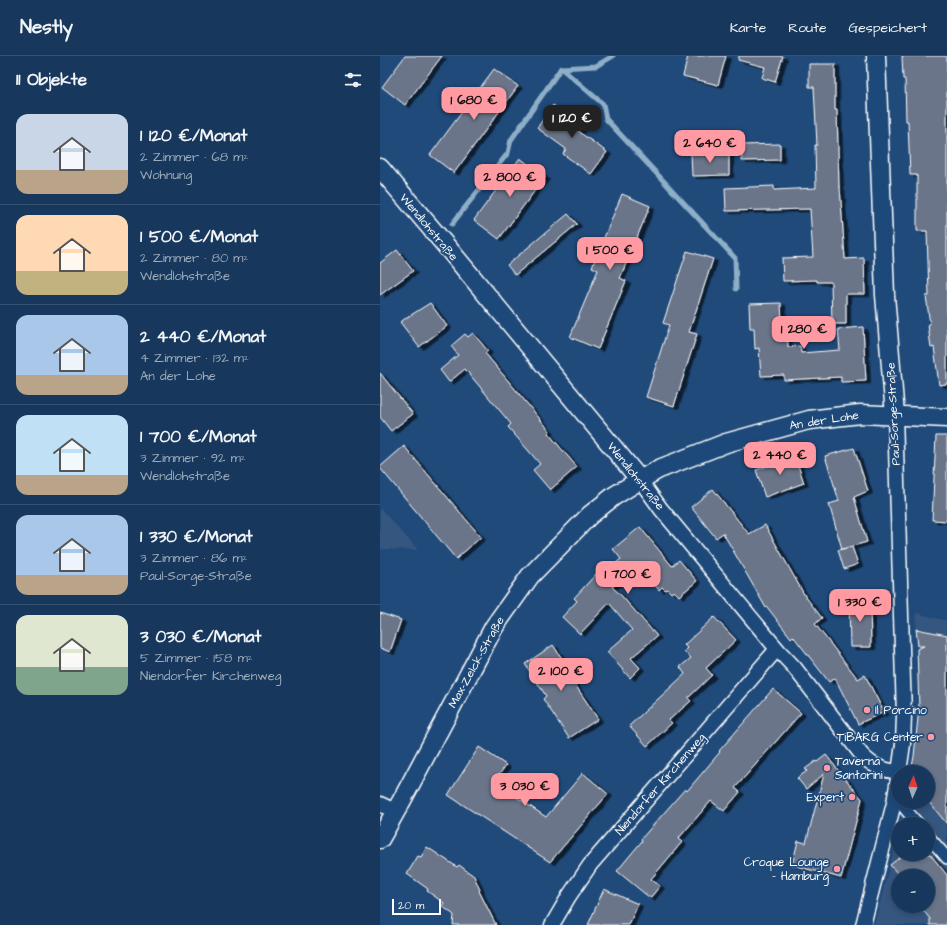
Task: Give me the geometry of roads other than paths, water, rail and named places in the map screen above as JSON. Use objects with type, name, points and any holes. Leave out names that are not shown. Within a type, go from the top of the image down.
[{"type":"street","name":"Paul-Sorge-Straße","points":[[876,56],[885,295],[895,415],[904,714],[903,744],[900,765]]},
{"type":"street","name":"Wendlohstraße","points":[[380,168],[640,480],[777,649],[794,667],[861,754],[878,768],[891,770]]},
{"type":"street","name":"An der Lohe","points":[[640,480],[659,469],[726,443],[809,420],[860,414],[947,418]]},
{"type":"street","name":"Max-Zelck-Straße","points":[[380,839],[388,808],[490,632],[530,576],[590,515],[614,496],[640,480]]},
{"type":"street","name":"Niendorfer Kirchenweg","points":[[552,925],[568,896],[590,865],[777,649]]},
{"type":"street","points":[[863,925],[892,809]]},
{"type":"street","points":[[905,809],[912,817]]},
{"type":"street","points":[[935,844],[947,858]]},
{"type":"waterway","points":[[452,224],[508,153],[511,140],[561,68],[596,66],[613,56]]},
{"type":"waterway","points":[[561,68],[603,104],[606,119],[735,258],[736,289]]},
{"type":"place","name":"Il Porcino","points":[[867,710]]},
{"type":"place","name":"TiBARG Center","points":[[931,737]]},
{"type":"place","name":"Taverna Santorini","points":[[827,768]]},
{"type":"place","name":"Expert","points":[[852,797]]},
{"type":"place","name":"Croque Lounge - Hamburg","points":[[837,869]]}]
